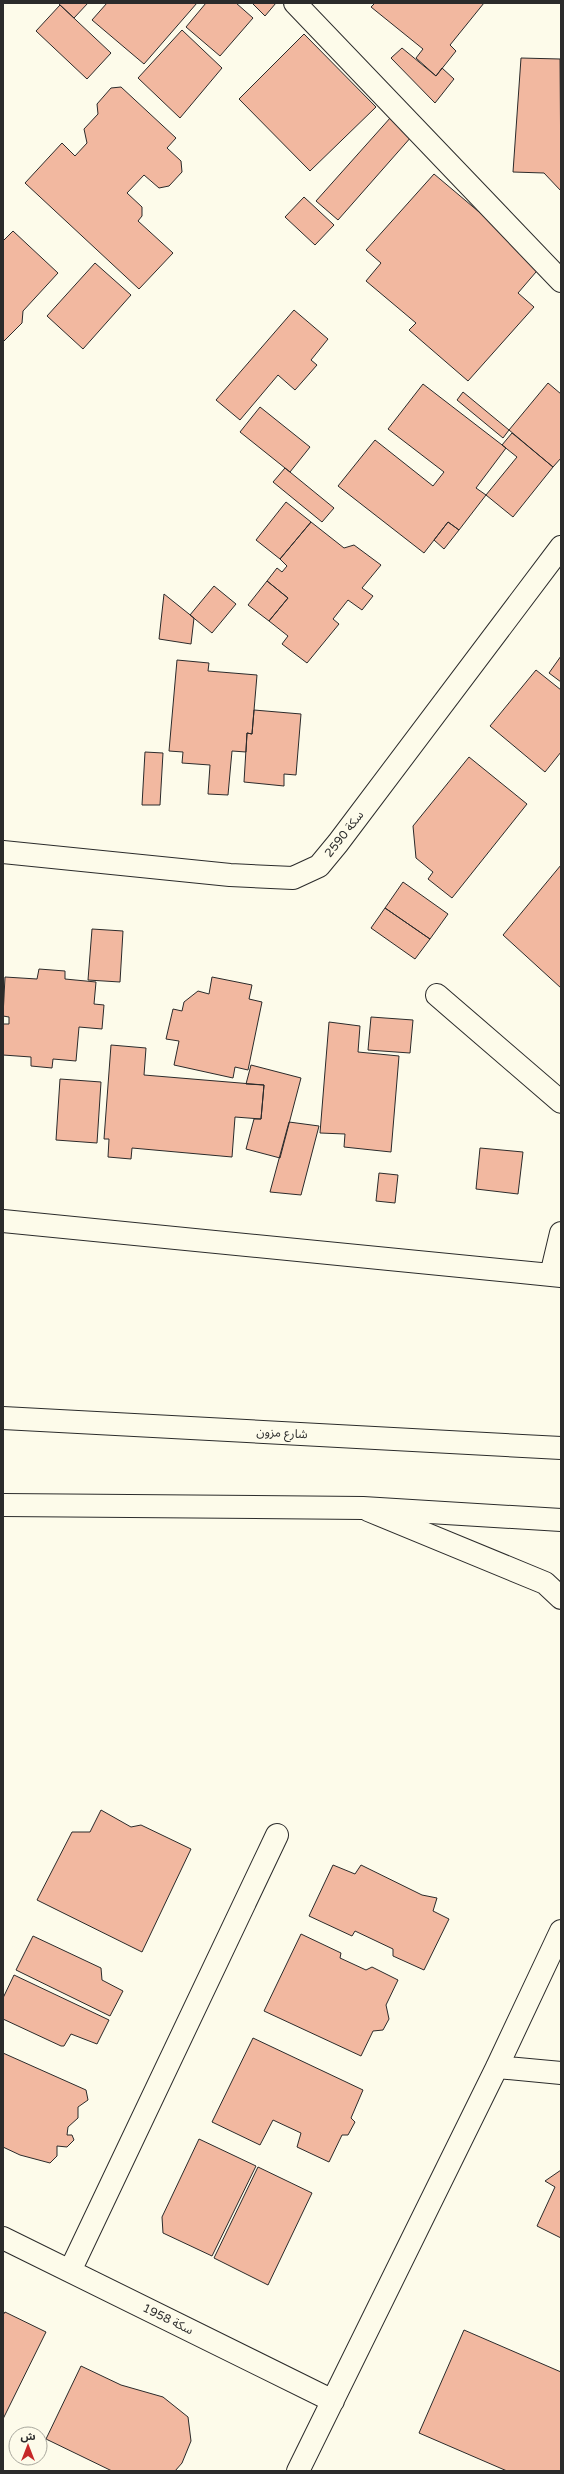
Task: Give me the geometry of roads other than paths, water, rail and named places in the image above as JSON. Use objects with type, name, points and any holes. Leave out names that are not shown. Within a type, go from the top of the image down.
[{"type":"street","points":[[295,3],[561,281]]},
{"type":"street","name":"سكة 2590","points":[[3,852],[230,875],[292,878],[319,866],[338,844],[560,548]]},
{"type":"street","points":[[437,995],[561,1102]]},
{"type":"street","points":[[3,1221],[556,1276],[561,1232]]},
{"type":"street","name":"شارع مزون","points":[[3,1418],[561,1448]]},
{"type":"street","points":[[3,1505],[363,1508],[561,1520]]},
{"type":"street","points":[[363,1508],[545,1583],[561,1598]]},
{"type":"street","points":[[70,2271],[277,1835]]},
{"type":"street","points":[[298,2471],[497,2067],[561,1931]]},
{"type":"street","points":[[497,2067],[561,2073]]},
{"type":"street","name":"سكة 1958","points":[[3,2238],[333,2401]]}]
